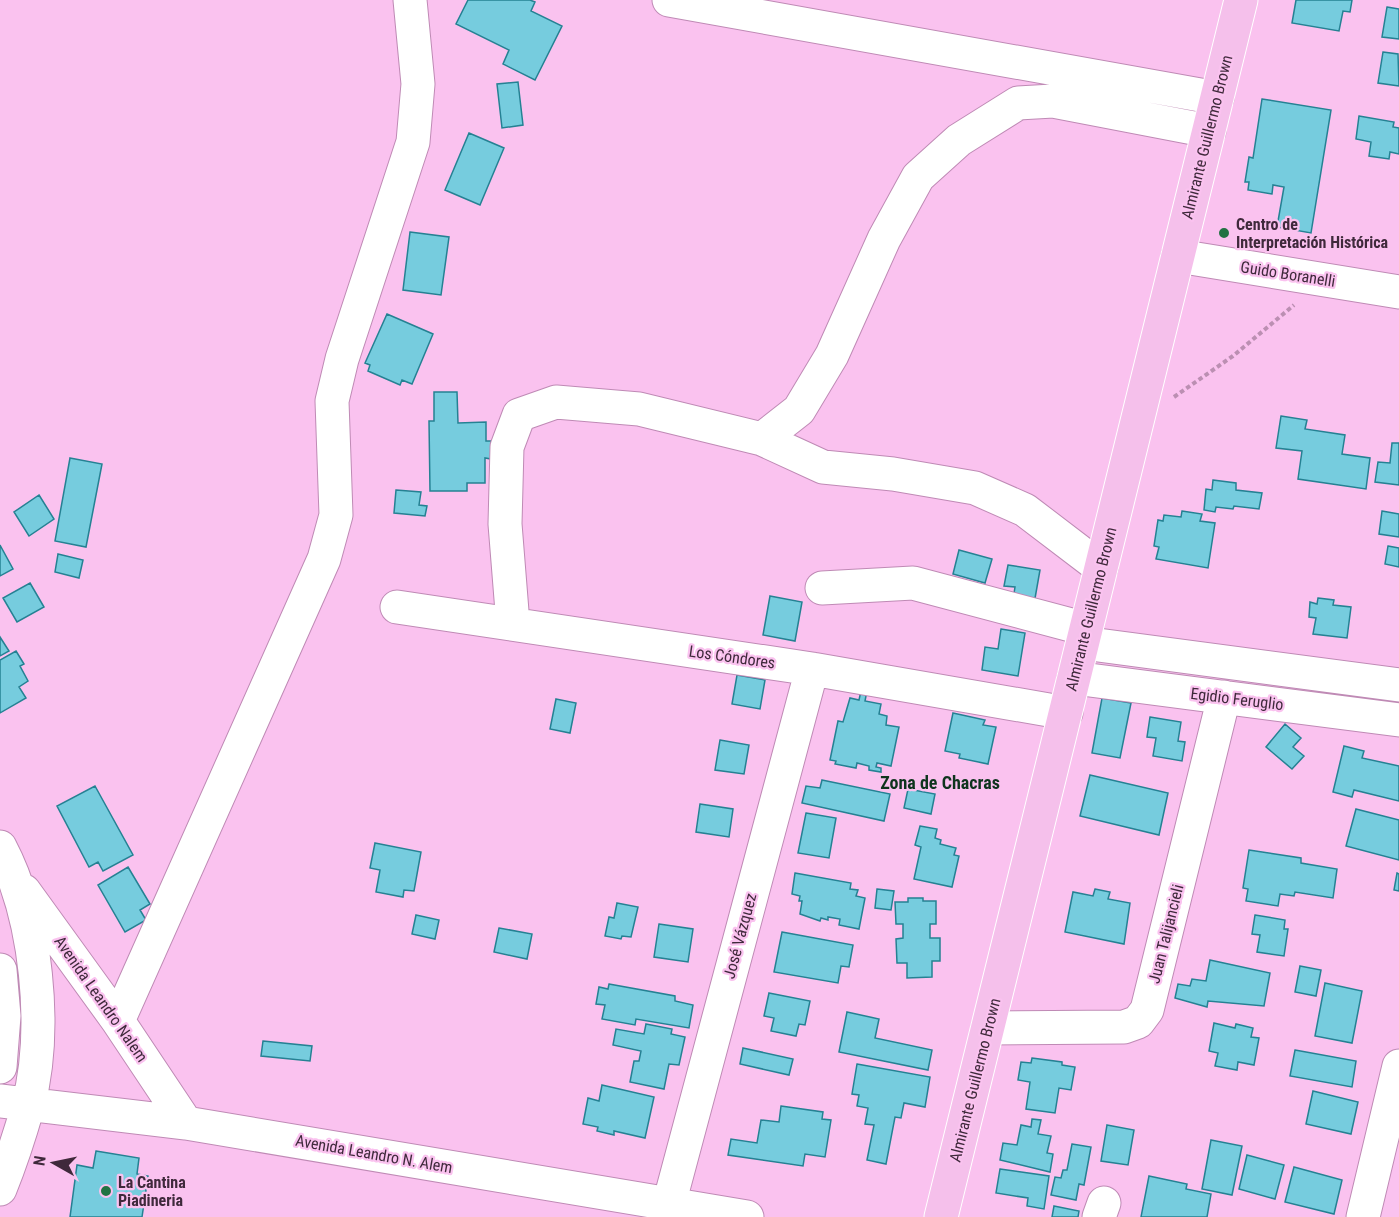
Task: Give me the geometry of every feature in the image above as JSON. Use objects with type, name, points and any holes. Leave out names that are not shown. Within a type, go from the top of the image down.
[{"type":"main road","name":"Almirante Guillermo Brown","points":[[941,1217],[1241,0]]},
{"type":"street","points":[[118,1021],[324,559],[336,515],[332,401],[342,359],[413,142],[418,84],[410,0]]},
{"type":"street","points":[[669,0],[1217,98]]},
{"type":"street","points":[[762,440],[799,410],[832,355],[884,239],[918,177],[959,140],[1018,103],[1053,101],[1209,131]]},
{"type":"street","name":"Guido Boranelli","points":[[1178,256],[1399,292]]},
{"type":"street","points":[[513,624],[505,524],[507,447],[519,415],[556,402],[639,410],[762,440],[823,468],[893,474],[975,488],[1025,510],[1101,568]]},
{"type":"street","points":[[822,588],[913,583],[1084,636],[1399,685]]},
{"type":"street","name":"Los Cóndores","points":[[397,607],[812,669],[1066,713]]},
{"type":"street","name":"José Vázquez","points":[[669,1204],[812,669]]},
{"type":"street","name":"Egidio Feruglio","points":[[1074,678],[1399,720]]},
{"type":"street","name":"Juan Talijancieli","points":[[988,1028],[1124,1027],[1138,1022],[1147,1010],[1224,697]]},
{"type":"street","points":[[0,847],[14,877],[23,908],[35,989],[35,1045],[14,1103],[0,1189]]},
{"type":"street","name":"Avenida Leandro Nalem","points":[[14,877],[118,1021],[186,1123]]},
{"type":"street","points":[[0,970],[4,1016],[0,1066]]},
{"type":"street","points":[[1363,1217],[1399,1066]]},
{"type":"street","name":"Avenida Leandro N. Alem","points":[[14,1103],[186,1123],[747,1217]]},
{"type":"path","points":[[1139,416],[1191,388],[1233,356],[1323,280]]},
{"type":"building","points":[[468,0],[530,0],[535,2],[531,11],[562,26],[535,80],[503,64],[509,50],[456,24]]},
{"type":"building","points":[[1296,0],[1352,0],[1350,12],[1343,11],[1339,31],[1292,23]]},
{"type":"building","points":[[1387,7],[1399,9],[1399,39],[1382,37]]},
{"type":"building","points":[[1383,52],[1398,54],[1399,86],[1378,83]]},
{"type":"building","points":[[518,82],[523,125],[502,128],[497,84]]},
{"type":"building","points":[[1262,99],[1331,110],[1311,233],[1277,227],[1284,187],[1273,185],[1272,194],[1248,190],[1249,182],[1245,182],[1249,157],[1253,158]]},
{"type":"building","points":[[1359,116],[1394,122],[1393,127],[1399,128],[1399,154],[1390,152],[1389,159],[1369,156],[1371,142],[1356,139]]},
{"type":"building","points":[[469,133],[504,148],[480,205],[445,190]]},
{"type":"building","points":[[410,232],[449,237],[441,295],[403,290]]},
{"type":"building","points":[[387,314],[433,334],[412,384],[402,380],[400,385],[368,371],[370,365],[365,363]]},
{"type":"building","points":[[434,392],[457,392],[458,423],[486,422],[486,441],[491,441],[491,459],[485,458],[485,483],[467,483],[467,491],[430,491],[429,421],[434,421]]},
{"type":"building","points":[[1281,416],[1307,420],[1305,429],[1345,435],[1342,454],[1370,458],[1366,489],[1298,479],[1302,451],[1276,448]]},
{"type":"building","points":[[1392,443],[1399,443],[1399,485],[1375,482],[1378,462],[1390,463]]},
{"type":"building","points":[[70,458],[102,464],[86,547],[55,541]]},
{"type":"building","points":[[1213,480],[1236,483],[1236,490],[1262,493],[1259,509],[1234,506],[1233,509],[1216,507],[1215,512],[1204,510],[1206,489],[1212,490]]},
{"type":"building","points":[[396,490],[421,492],[419,505],[427,506],[425,516],[394,513]]},
{"type":"building","points":[[39,495],[54,519],[29,536],[14,512]]},
{"type":"building","points":[[1182,511],[1202,514],[1200,521],[1215,523],[1208,568],[1156,559],[1159,547],[1154,546],[1158,520],[1163,521],[1164,515],[1181,517]]},
{"type":"building","points":[[1382,511],[1399,514],[1399,537],[1379,534]]},
{"type":"building","points":[[0,545],[13,569],[0,576]]},
{"type":"building","points":[[1388,546],[1399,548],[1399,567],[1385,564]]},
{"type":"building","points":[[959,550],[992,559],[985,583],[953,574]]},
{"type":"building","points":[[58,554],[83,560],[79,578],[55,572]]},
{"type":"building","points":[[1008,565],[1040,570],[1034,604],[1013,600],[1015,587],[1004,586]]},
{"type":"building","points":[[30,583],[44,607],[17,622],[3,598]]},
{"type":"building","points":[[770,596],[802,602],[795,641],[763,635]]},
{"type":"building","points":[[1318,598],[1334,600],[1333,605],[1351,607],[1347,638],[1313,634],[1316,618],[1309,617],[1310,602],[1317,604]]},
{"type":"building","points":[[1001,629],[1025,633],[1018,676],[982,670],[985,647],[998,649]]},
{"type":"building","points":[[0,637],[9,651],[0,656]]},
{"type":"building","points":[[16,651],[24,664],[20,666],[28,681],[19,687],[26,698],[0,713],[0,660]]},
{"type":"building","points":[[737,675],[765,680],[760,709],[732,704]]},
{"type":"building","points":[[861,691],[867,691],[865,701],[881,704],[879,714],[887,716],[886,725],[899,727],[891,766],[877,763],[876,767],[881,768],[881,772],[869,770],[869,766],[857,763],[856,768],[835,764],[836,761],[830,760],[838,721],[843,722],[850,698],[859,700]]},
{"type":"building","points":[[1102,698],[1131,703],[1120,758],[1092,753]]},
{"type":"building","points":[[556,699],[576,703],[570,733],[550,729]]},
{"type":"building","points":[[953,713],[985,720],[983,725],[996,727],[988,764],[959,758],[960,754],[945,751]]},
{"type":"building","points":[[1150,717],[1181,722],[1178,741],[1185,742],[1182,761],[1153,756],[1156,738],[1147,737]]},
{"type":"building","points":[[1285,724],[1301,738],[1293,747],[1304,756],[1292,769],[1266,747]]},
{"type":"building","points":[[720,740],[749,745],[744,774],[715,770]]},
{"type":"building","points":[[1344,746],[1364,751],[1362,758],[1399,766],[1399,801],[1354,790],[1352,797],[1333,792]]},
{"type":"building","points":[[1090,775],[1168,793],[1159,835],[1080,816]]},
{"type":"building","points":[[822,780],[890,794],[884,821],[802,803],[806,786],[820,788]]},
{"type":"building","points":[[95,786],[133,855],[103,871],[98,862],[89,867],[57,806]]},
{"type":"building","points":[[908,789],[935,794],[931,814],[904,808]]},
{"type":"building","points":[[700,804],[733,809],[729,837],[696,832]]},
{"type":"building","points":[[1356,809],[1399,820],[1399,860],[1346,846]]},
{"type":"building","points":[[806,813],[836,818],[829,858],[798,853]]},
{"type":"building","points":[[920,826],[937,829],[935,838],[941,840],[940,844],[956,848],[954,855],[959,856],[952,887],[914,879],[921,847],[915,845]]},
{"type":"building","points":[[375,843],[421,852],[414,891],[404,890],[403,897],[376,892],[380,870],[370,868]]},
{"type":"building","points":[[1249,850],[1301,858],[1301,863],[1337,869],[1333,898],[1295,892],[1294,896],[1280,894],[1278,906],[1246,901],[1248,889],[1243,888]]},
{"type":"building","points":[[128,867],[150,904],[140,910],[146,920],[125,932],[98,885]]},
{"type":"building","points":[[795,873],[851,883],[850,889],[858,890],[856,896],[865,898],[859,929],[839,925],[840,919],[828,917],[828,920],[821,918],[820,921],[800,914],[802,901],[799,901],[800,896],[792,894]]},
{"type":"building","points":[[1397,873],[1399,874],[1399,891],[1394,890]]},
{"type":"building","points":[[877,889],[894,891],[891,910],[875,908]]},
{"type":"building","points":[[1095,889],[1110,892],[1108,899],[1130,903],[1124,944],[1065,932],[1073,892],[1093,896]]},
{"type":"building","points":[[908,898],[936,901],[936,924],[930,924],[930,938],[940,938],[940,961],[932,961],[932,977],[907,978],[907,963],[897,963],[896,939],[903,938],[903,924],[896,924],[895,902],[908,902]]},
{"type":"building","points":[[617,903],[638,907],[631,937],[622,936],[621,939],[605,936],[609,917],[614,918]]},
{"type":"building","points":[[416,915],[439,920],[435,939],[412,934]]},
{"type":"building","points":[[1255,915],[1285,920],[1284,929],[1288,929],[1284,956],[1257,952],[1260,935],[1252,934]]},
{"type":"building","points":[[659,924],[693,929],[688,962],[654,957]]},
{"type":"building","points":[[499,928],[532,934],[527,959],[494,952]]},
{"type":"building","points":[[782,932],[853,945],[849,967],[841,966],[838,983],[774,972]]},
{"type":"building","points":[[1210,960],[1270,973],[1264,1006],[1208,1001],[1207,1007],[1175,998],[1178,984],[1190,986],[1192,979],[1206,981]]},
{"type":"building","points":[[1300,966],[1321,970],[1316,996],[1295,992]]},
{"type":"building","points":[[1325,983],[1362,991],[1352,1043],[1315,1036]]},
{"type":"building","points":[[609,984],[675,996],[675,1001],[693,1005],[689,1028],[636,1019],[635,1025],[602,1019],[605,1005],[596,1004],[599,987],[608,989]]},
{"type":"building","points":[[769,993],[810,1001],[805,1025],[799,1024],[796,1036],[771,1031],[774,1018],[764,1016]]},
{"type":"building","points":[[847,1012],[879,1019],[875,1038],[932,1050],[928,1070],[839,1052]]},
{"type":"building","points":[[1214,1023],[1235,1028],[1236,1024],[1253,1028],[1251,1037],[1259,1038],[1254,1065],[1238,1062],[1237,1070],[1215,1066],[1218,1053],[1209,1051]]},
{"type":"building","points":[[646,1024],[672,1029],[671,1034],[685,1037],[679,1065],[669,1064],[664,1089],[630,1082],[634,1061],[639,1061],[641,1051],[613,1045],[616,1029],[644,1034]]},
{"type":"building","points":[[263,1041],[312,1046],[310,1061],[261,1056]]},
{"type":"building","points":[[743,1048],[793,1059],[789,1075],[740,1064]]},
{"type":"building","points":[[1295,1050],[1356,1061],[1352,1087],[1290,1076]]},
{"type":"building","points":[[1032,1058],[1062,1062],[1062,1065],[1075,1067],[1071,1090],[1059,1088],[1055,1113],[1026,1109],[1030,1082],[1018,1080],[1021,1062],[1031,1063]]},
{"type":"building","points":[[857,1064],[930,1077],[925,1107],[904,1103],[901,1118],[895,1117],[886,1164],[867,1160],[874,1125],[865,1124],[868,1108],[857,1106],[859,1095],[852,1094]]},
{"type":"building","points":[[602,1085],[654,1097],[645,1138],[614,1131],[614,1135],[597,1131],[598,1127],[583,1124],[588,1098],[599,1101]]},
{"type":"building","points":[[1313,1091],[1358,1102],[1351,1134],[1306,1124]]},
{"type":"building","points":[[781,1106],[823,1112],[822,1119],[831,1120],[825,1157],[805,1154],[803,1166],[728,1155],[731,1139],[757,1143],[761,1120],[779,1122]]},
{"type":"building","points":[[1032,1119],[1041,1120],[1038,1134],[1051,1136],[1047,1153],[1053,1154],[1050,1172],[1000,1160],[1003,1143],[1017,1145],[1021,1125],[1031,1127]]},
{"type":"building","points":[[1107,1125],[1134,1130],[1128,1165],[1101,1161]]},
{"type":"building","points":[[1211,1140],[1242,1146],[1232,1195],[1202,1189]]},
{"type":"building","points":[[1072,1144],[1091,1147],[1084,1185],[1079,1184],[1076,1200],[1051,1195],[1055,1177],[1061,1178],[1063,1170],[1067,1170]]},
{"type":"building","points":[[96,1151],[139,1158],[137,1174],[148,1176],[142,1217],[70,1217],[77,1165],[93,1168]]},
{"type":"building","points":[[1247,1155],[1284,1165],[1275,1199],[1239,1189]]},
{"type":"building","points":[[1294,1167],[1342,1180],[1334,1214],[1285,1202]]},
{"type":"building","points":[[1000,1169],[1049,1176],[1044,1209],[1027,1206],[1028,1198],[996,1193]]},
{"type":"building","points":[[1149,1176],[1187,1184],[1186,1189],[1211,1194],[1207,1217],[1141,1217]]},
{"type":"building","points":[[1054,1206],[1079,1211],[1078,1217],[1052,1217]]},
{"type":"place","name":"Centro de Interpretación Histórica","points":[[1224,233]]},
{"type":"place","name":"La Cantina Piadineria","points":[[106,1191]]},
{"type":"district","name":"Zona de Chacras","points":[[940,782]]}]
